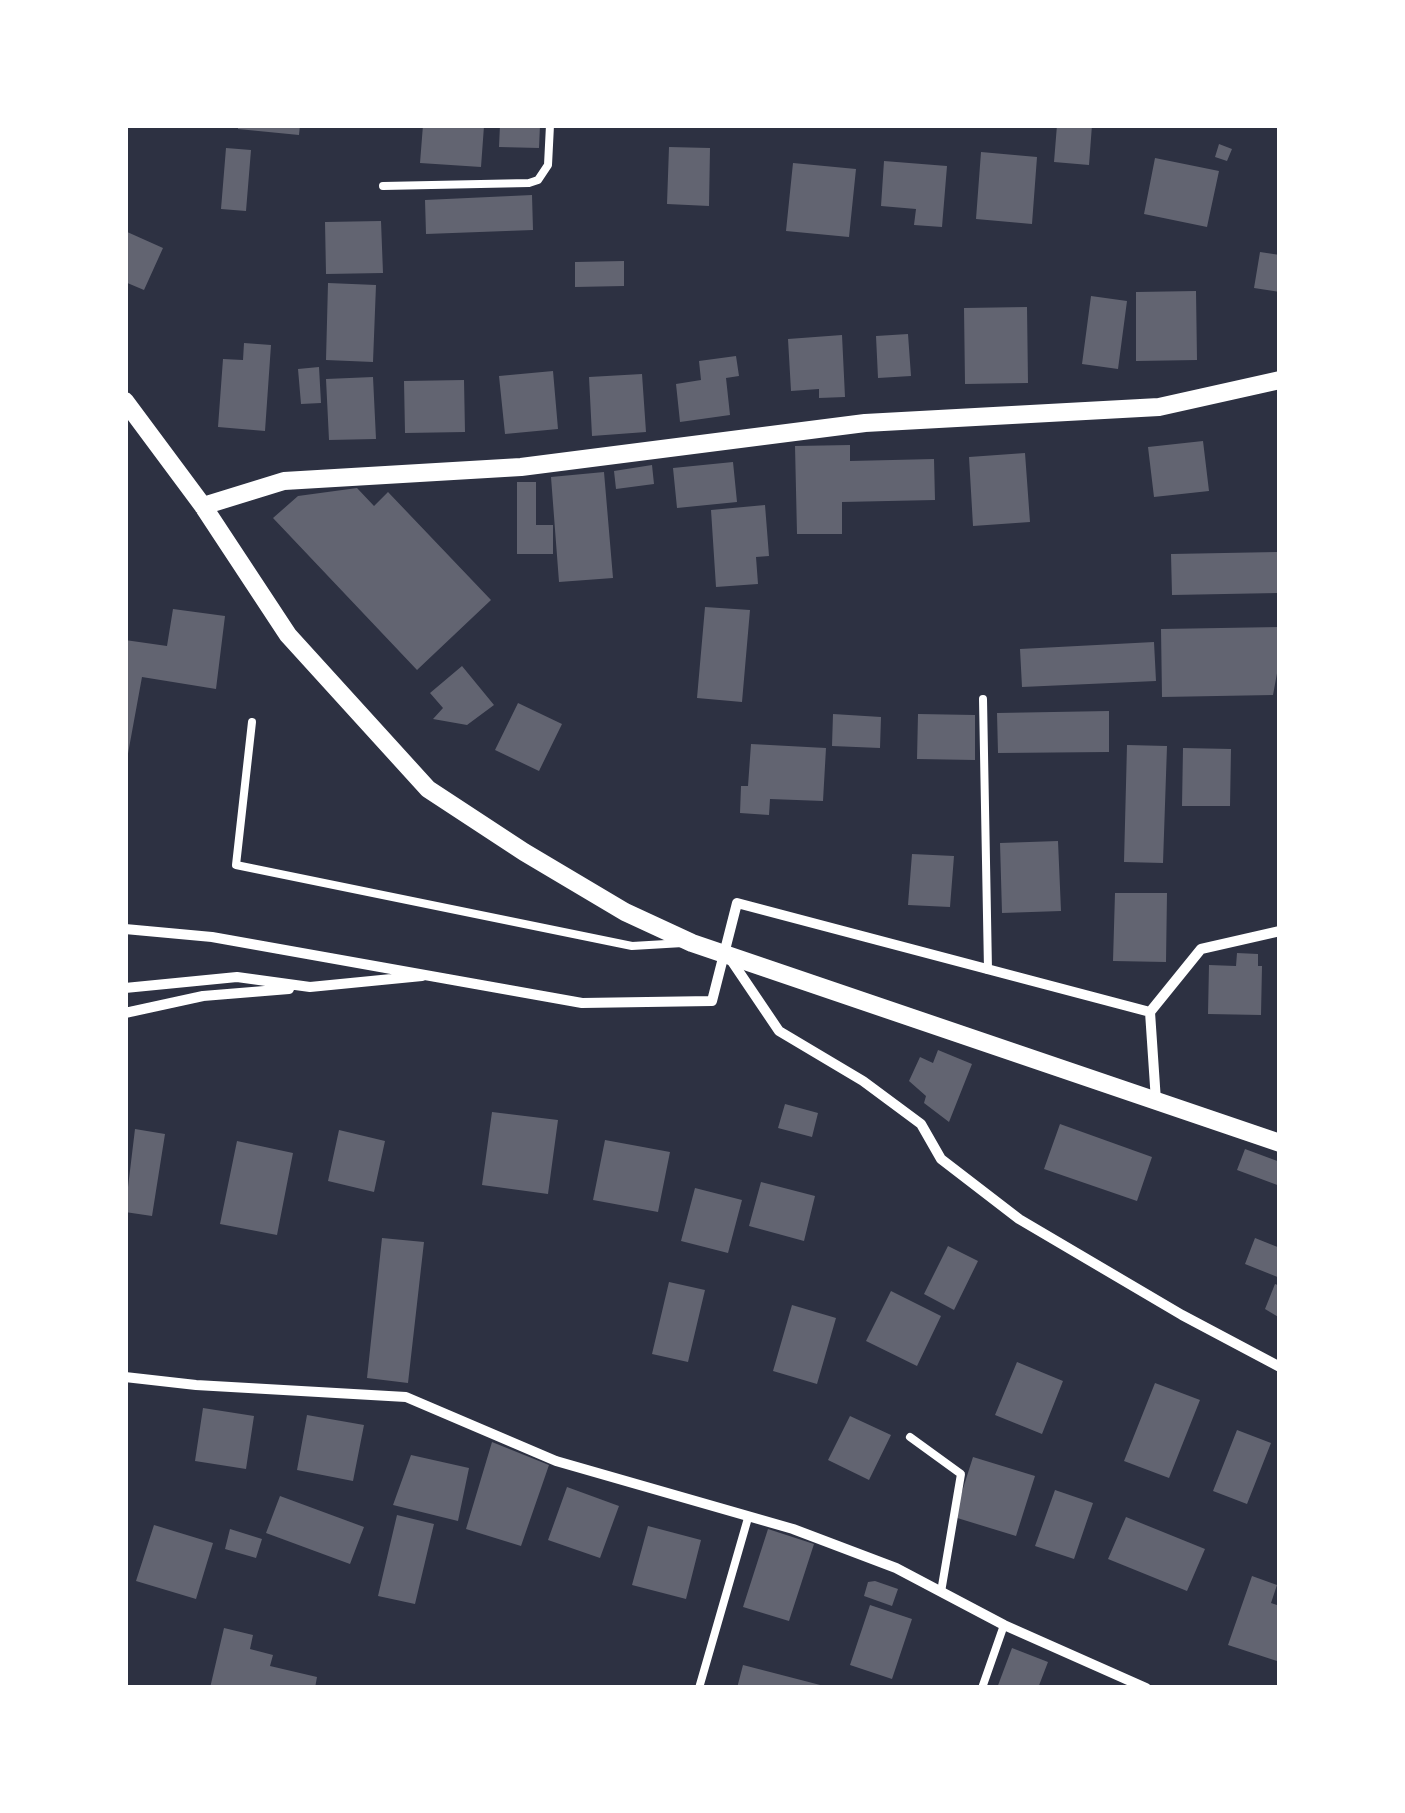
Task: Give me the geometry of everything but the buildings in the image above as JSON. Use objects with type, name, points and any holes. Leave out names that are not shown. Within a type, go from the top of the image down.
[{"type":"street","points":[[203,506],[284,481],[521,467],[865,423],[1159,408],[1280,380]]},
{"type":"street","points":[[125,402],[203,506],[288,636],[428,789],[626,912],[692,943],[1280,1144]]},
{"type":"street","points":[[125,928],[212,937],[582,1004],[712,1001],[737,903],[1150,1012]]},
{"type":"street","points":[[1156,1101],[1150,1012],[1202,949],[1280,931]]},
{"type":"street","points":[[726,952],[779,1031],[863,1081],[921,1124],[941,1159],[1019,1219],[1280,1368]]},
{"type":"street","points":[[125,1013],[202,996],[436,975]]},
{"type":"street","points":[[125,988],[238,978],[310,987]]},
{"type":"street","points":[[125,1376],[196,1385],[406,1396],[556,1461],[794,1530],[896,1568],[1004,1624],[1146,1688]]},
{"type":"lane","points":[[383,186],[538,180],[548,165],[550,125]]},
{"type":"lane","points":[[983,700],[988,970]]},
{"type":"lane","points":[[252,722],[236,865],[632,946],[692,943]]},
{"type":"lane","points":[[910,1437],[960,1474],[942,1592]]},
{"type":"lane","points":[[699,1688],[748,1518]]},
{"type":"lane","points":[[982,1688],[1004,1624]]}]
